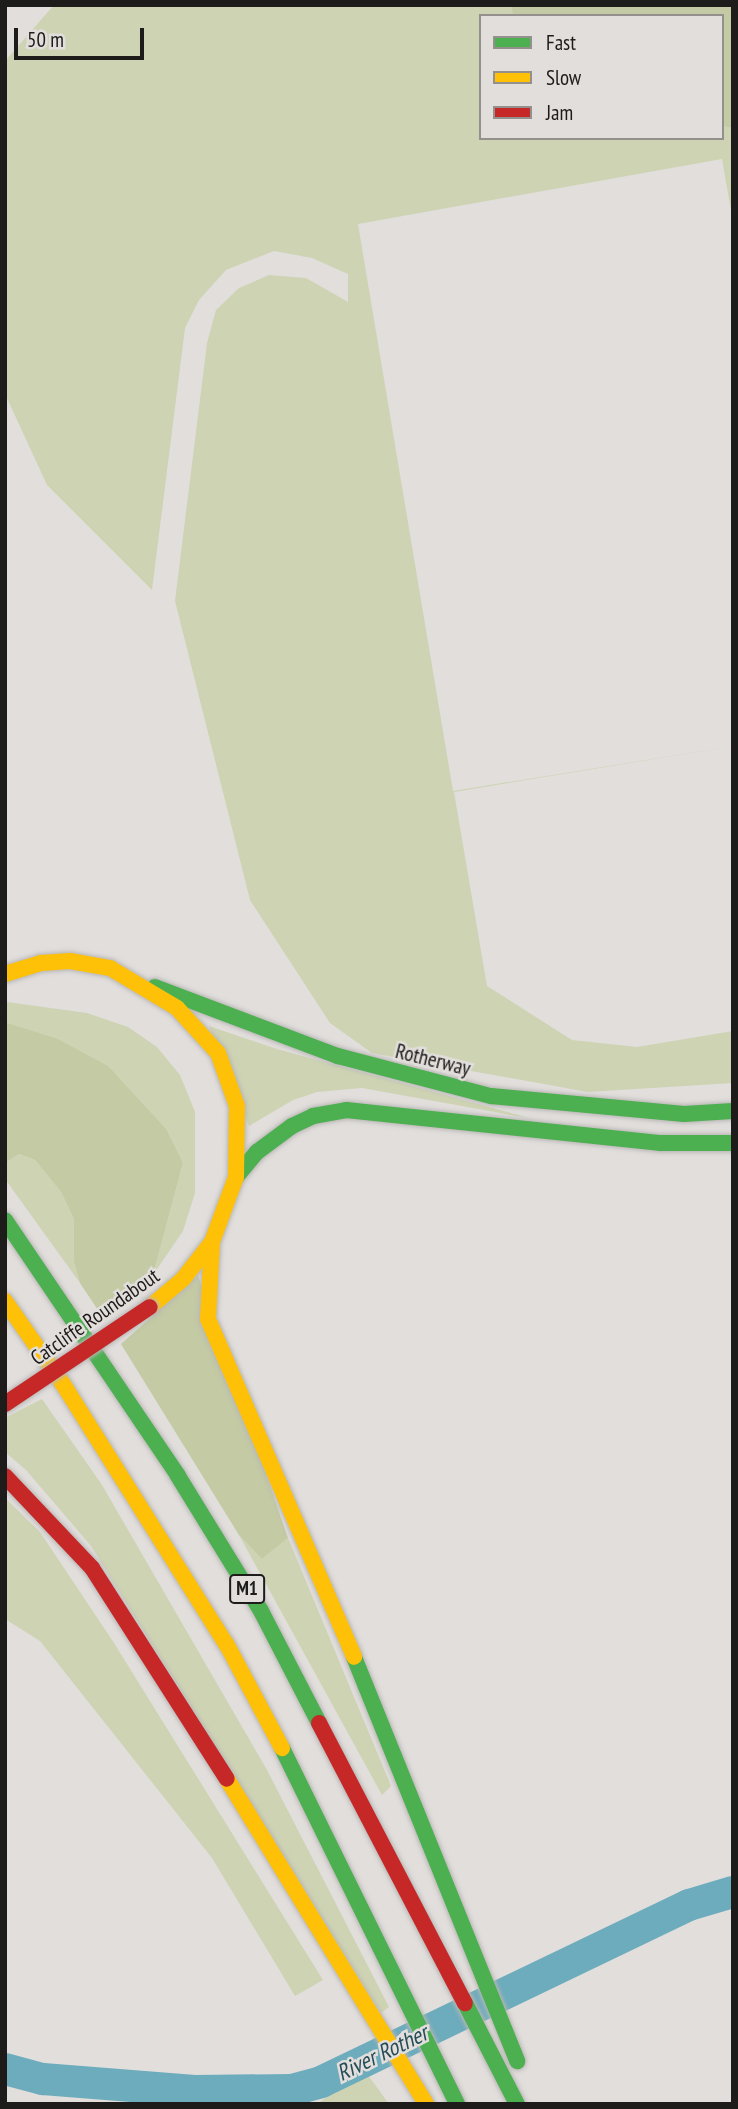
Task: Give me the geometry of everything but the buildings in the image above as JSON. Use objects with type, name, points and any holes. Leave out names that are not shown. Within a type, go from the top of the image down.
[{"type":"main road","name":"Catcliffe Roundabout","points":[[5,1404],[150,1307],[183,1279],[212,1242],[236,1177],[237,1106],[218,1053],[193,1020],[138,981],[110,968],[70,961],[9,971]]},
{"type":"main road","name":"Rotherway","points":[[138,981],[338,1055],[478,1093],[554,1105],[671,1113],[733,1111]]},
{"type":"main road","points":[[236,1177],[257,1152],[292,1126],[313,1116],[346,1110],[661,1143],[733,1143]]},
{"type":"main road","name":"M1","points":[[5,1220],[170,1465],[261,1611],[517,2104]]},
{"type":"main road","points":[[212,1242],[208,1319],[228,1373],[373,1701],[505,2027],[533,2104]]},
{"type":"main road","name":"M1","points":[[5,1301],[63,1384],[227,1645],[410,2003],[457,2104]]},
{"type":"main road","points":[[5,1476],[92,1568],[137,1632],[426,2104]]},
{"type":"green space","points":[[54,5],[511,5],[513,14],[479,14],[479,140],[724,140],[724,126],[733,128],[733,222],[722,159],[358,224],[453,791],[733,746],[454,792],[487,986],[572,1040],[637,1047],[733,1031],[733,1083],[588,1092],[372,1053],[330,1023],[250,900],[175,601],[207,343],[216,310],[239,288],[269,275],[306,278],[348,302],[348,274],[312,258],[274,251],[226,270],[199,300],[185,328],[152,590],[47,485],[5,394],[5,61]]},
{"type":"green space","points":[[511,5],[733,5],[733,128],[724,126],[724,14],[513,14]]},
{"type":"green space","points":[[7,1002],[87,1013],[128,1027],[157,1047],[180,1075],[195,1112],[195,1193],[183,1231],[153,1275],[183,1163],[56,1038],[5,1023]]},
{"type":"green space","points":[[7,1023],[56,1038],[108,1066],[166,1129],[183,1163],[153,1275],[100,1313],[80,1283],[74,1262],[74,1219],[61,1192],[35,1160],[19,1154],[5,1163]]},
{"type":"green space","points":[[209,1026],[277,1049],[533,1119],[362,1088],[317,1092],[293,1100],[249,1126]]},
{"type":"green space","points":[[19,1154],[35,1160],[61,1192],[74,1219],[74,1262],[80,1283],[5,1179],[5,1163]]},
{"type":"green space","points":[[198,1275],[288,1538],[262,1559],[239,1535],[121,1344]]},
{"type":"green space","points":[[42,1399],[102,1485],[267,1770],[389,2007],[381,2013],[91,1546],[26,1470],[5,1452],[5,1418]]},
{"type":"green space","points":[[5,1498],[40,1532],[114,1643],[323,1980],[295,1996],[212,1858],[40,1641],[5,1619]]},
{"type":"green space","points":[[239,1535],[262,1559],[288,1538],[391,1786],[382,1795]]},
{"type":"green space","points":[[365,2071],[389,2104],[317,2104]]},
{"type":"waterway","name":"River Rother","points":[[5,2069],[43,2079],[195,2091],[292,2090],[321,2082],[689,1905],[733,1892]]},
{"type":"traffic: fast","points":[[155,987],[338,1056],[491,1096],[684,1114],[733,1111]]},
{"type":"traffic: fast","points":[[236,1177],[257,1152],[292,1126],[313,1116],[346,1110],[661,1143],[733,1143]]},
{"type":"traffic: fast","points":[[5,1220],[178,1476],[261,1611],[319,1723]]},
{"type":"traffic: fast","points":[[354,1657],[517,2061]]},
{"type":"traffic: fast","points":[[282,1748],[457,2104]]},
{"type":"traffic: fast","points":[[465,2003],[517,2104]]},
{"type":"traffic: slow","points":[[5,974],[41,963],[70,961],[110,968],[177,1008],[218,1053],[237,1106],[236,1177],[212,1242],[183,1279],[150,1307]]},
{"type":"traffic: slow","points":[[212,1242],[208,1319],[354,1657]]},
{"type":"traffic: slow","points":[[5,1301],[63,1384],[227,1645],[282,1748]]},
{"type":"traffic: slow","points":[[227,1779],[426,2104]]},
{"type":"traffic: jam","points":[[5,1404],[150,1307]]},
{"type":"traffic: jam","points":[[5,1476],[92,1568],[227,1779]]},
{"type":"traffic: jam","points":[[319,1723],[465,2003]]}]
